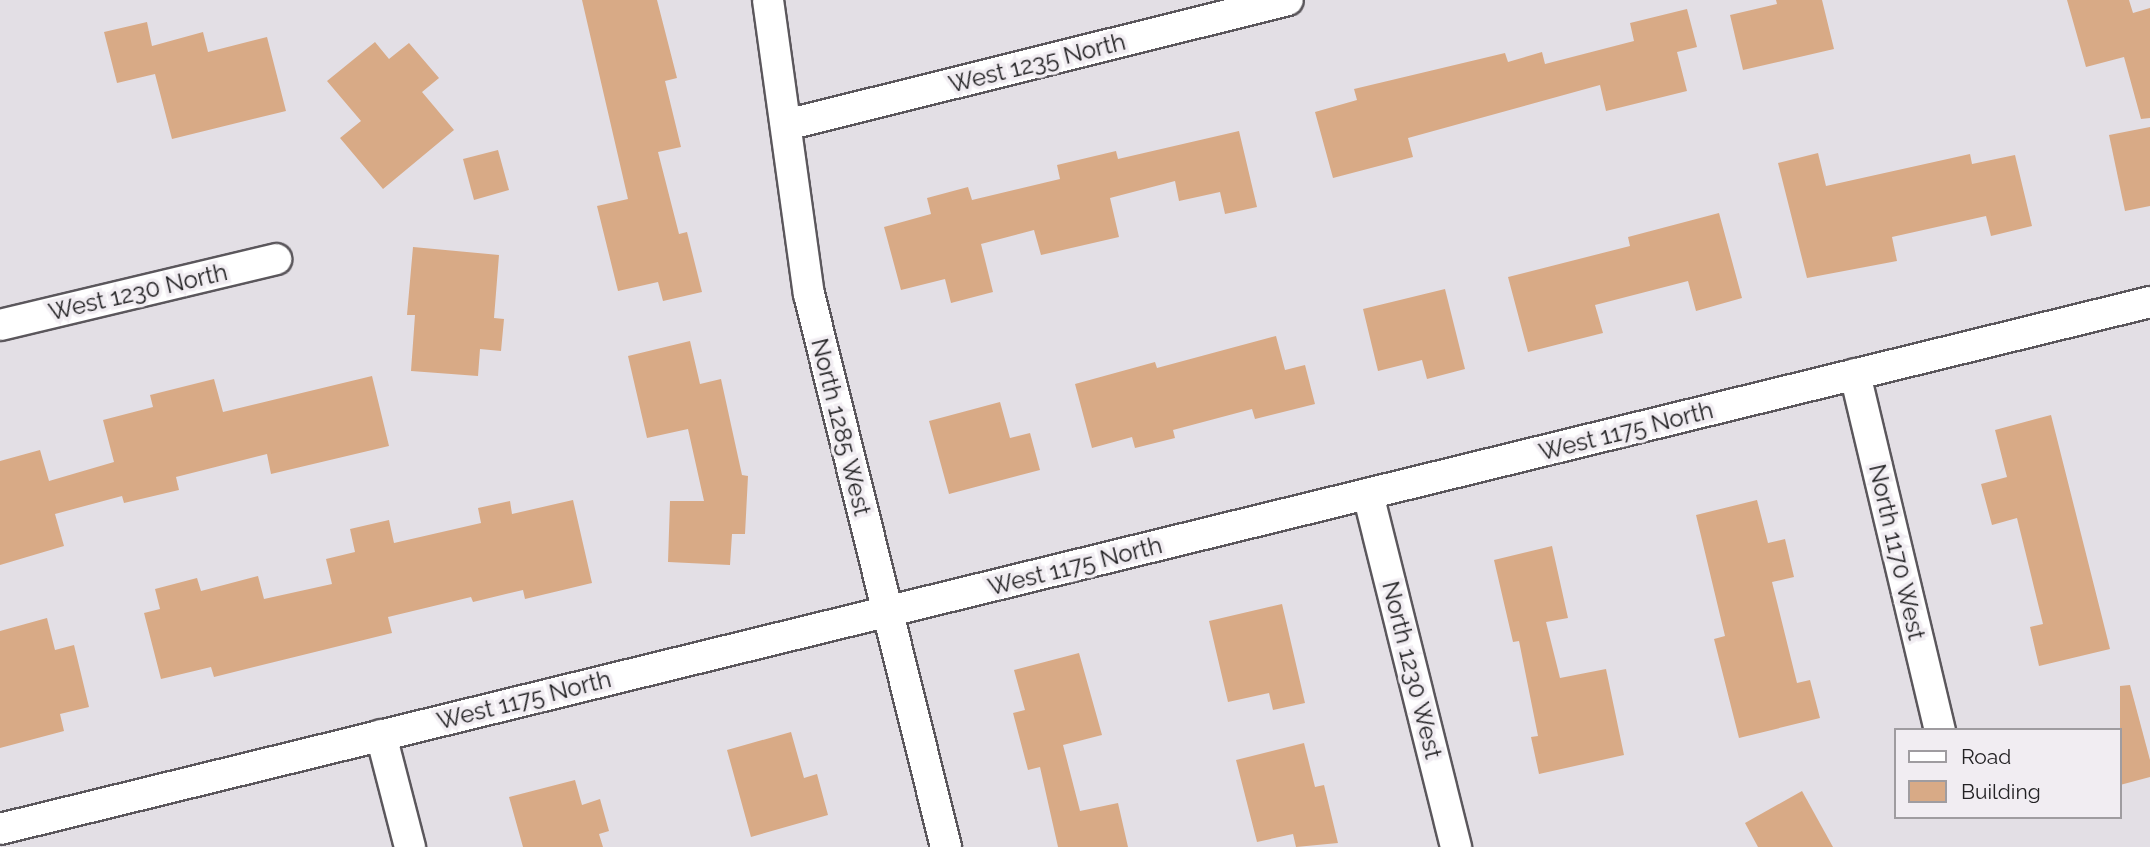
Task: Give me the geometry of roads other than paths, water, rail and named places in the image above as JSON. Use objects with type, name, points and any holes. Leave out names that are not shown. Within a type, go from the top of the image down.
[{"type":"street","name":"North 1285 West","points":[[768,0],[809,294],[946,847]]},
{"type":"street","name":"West 1235 North","points":[[786,125],[1288,0]]},
{"type":"street","name":"West 1230 North","points":[[0,325],[276,259]]},
{"type":"street","name":"West 1175 North","points":[[0,829],[2150,302]]},
{"type":"street","name":"North 1170 West","points":[[1855,374],[1940,728]]},
{"type":"street","name":"North 1230 West","points":[[1368,494],[1456,847]]},
{"type":"street","points":[[381,735],[410,847]]}]
